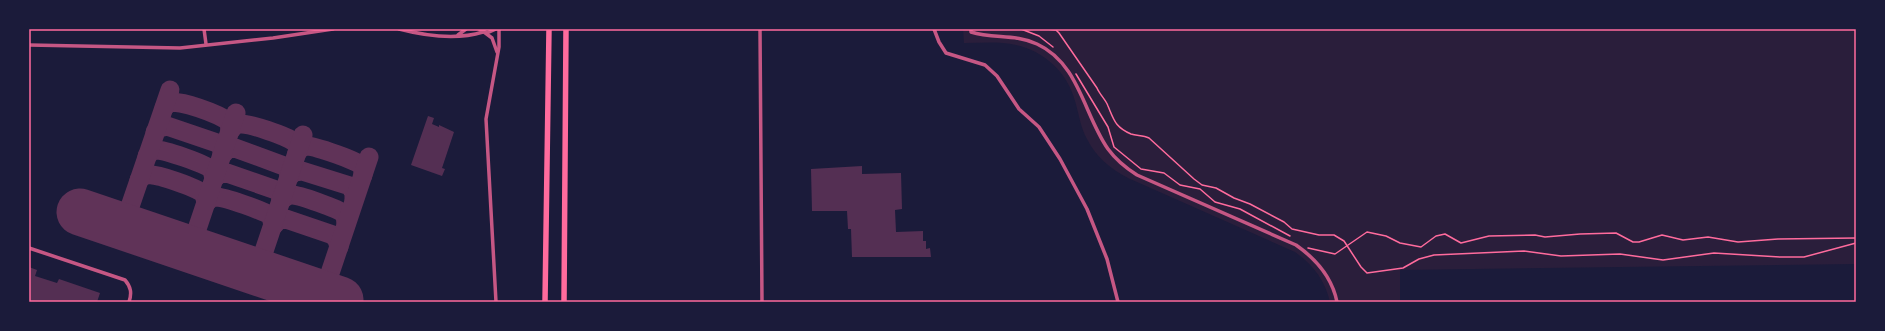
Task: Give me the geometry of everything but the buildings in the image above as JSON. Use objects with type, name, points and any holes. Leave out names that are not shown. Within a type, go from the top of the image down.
[{"type":"main road","points":[[545,302],[549,29]]},
{"type":"main road","points":[[564,302],[566,29]]},
{"type":"street","points":[[204,29],[206,44]]},
{"type":"street","points":[[29,44],[180,48],[273,38],[333,29]]},
{"type":"street","points":[[399,29],[428,34],[465,36],[483,32],[491,32],[497,29],[499,47],[486,124],[496,302]]},
{"type":"street","points":[[458,35],[466,29]]},
{"type":"street","points":[[479,29],[492,38],[497,52]]},
{"type":"street","points":[[760,29],[762,302]]},
{"type":"street","points":[[934,29],[946,53],[985,65],[997,76],[1019,109],[1039,127],[1060,159],[1087,209],[1107,260],[1118,302]]},
{"type":"street","points":[[971,30],[983,36],[1024,38],[1039,44],[1052,53],[1068,71],[1080,92],[1103,142],[1122,164],[1137,175],[1296,245],[1312,257],[1325,272],[1334,289],[1337,302]]},
{"type":"street","points":[[29,248],[125,280],[130,285],[131,290],[129,302]]},
{"type":"path","points":[[1021,29],[1039,36],[1055,49]]},
{"type":"path","points":[[1046,29],[1056,30],[1059,33],[1097,88],[1101,97],[1108,105],[1113,121],[1126,132],[1149,138],[1202,185],[1216,188],[1234,198],[1250,204],[1284,222],[1292,229],[1319,235],[1334,235],[1348,246],[1361,267],[1367,273],[1403,268],[1419,259],[1434,255],[1524,251],[1561,256],[1620,254],[1663,260],[1714,253],[1804,257],[1856,243]]},
{"type":"path","points":[[1074,70],[1082,81],[1098,112],[1108,127],[1114,147],[1141,169],[1164,173],[1180,186],[1200,189],[1215,202],[1240,209],[1293,238]]},
{"type":"path","points":[[1304,245],[1309,248],[1335,254],[1367,232],[1386,236],[1400,243],[1421,247],[1436,236],[1445,234],[1461,243],[1470,239],[1489,236],[1535,235],[1545,237],[1609,233],[1616,233],[1633,242],[1639,242],[1662,235],[1683,240],[1708,237],[1738,242],[1778,239],[1856,238]]},
{"type":"shaded area","points":[[963,29],[1856,29],[1856,264],[1400,270],[1400,302],[1330,302],[1325,287],[1313,268],[1295,252],[1128,178],[1104,162],[1099,157],[1085,134],[1081,125],[1072,91],[1067,81],[1045,58],[1036,52],[1016,45],[997,43],[964,43]]},
{"type":"taxiway","points":[[123,227],[170,90]]},
{"type":"taxiway","points":[[164,108],[168,103],[173,102],[199,108],[217,115],[229,122],[230,131]]},
{"type":"taxiway","points":[[190,250],[236,113]]},
{"type":"taxiway","points":[[230,131],[235,125],[238,124],[244,124],[267,130],[294,142],[298,150],[297,153]]},
{"type":"taxiway","points":[[155,132],[159,128],[167,126],[217,143],[222,148],[222,155]]},
{"type":"taxiway","points":[[257,272],[303,135]]},
{"type":"taxiway","points":[[297,153],[301,148],[307,146],[327,151],[345,157],[359,164],[362,166],[363,175]]},
{"type":"taxiway","points":[[222,155],[228,149],[235,148],[284,166],[288,169],[289,177]]},
{"type":"taxiway","points":[[147,156],[155,150],[160,150],[184,157],[208,167],[212,170],[214,179]]},
{"type":"taxiway","points":[[323,294],[369,157]]},
{"type":"taxiway","points":[[289,177],[294,172],[302,171],[350,186],[354,193],[354,200]]},
{"type":"taxiway","points":[[214,179],[219,174],[227,173],[276,190],[280,193],[281,201]]},
{"type":"taxiway","points":[[139,180],[147,175],[159,176],[200,191],[204,194],[206,203]]},
{"type":"taxiway","points":[[281,201],[287,196],[292,195],[303,197],[345,214],[346,224]]},
{"type":"taxiway","points":[[206,203],[211,198],[216,197],[227,199],[271,216],[273,226]]},
{"type":"taxiway","points":[[273,226],[279,220],[286,219],[333,235],[337,240],[339,247]]},
{"type":"runway","points":[[80,212],[340,300]]}]
